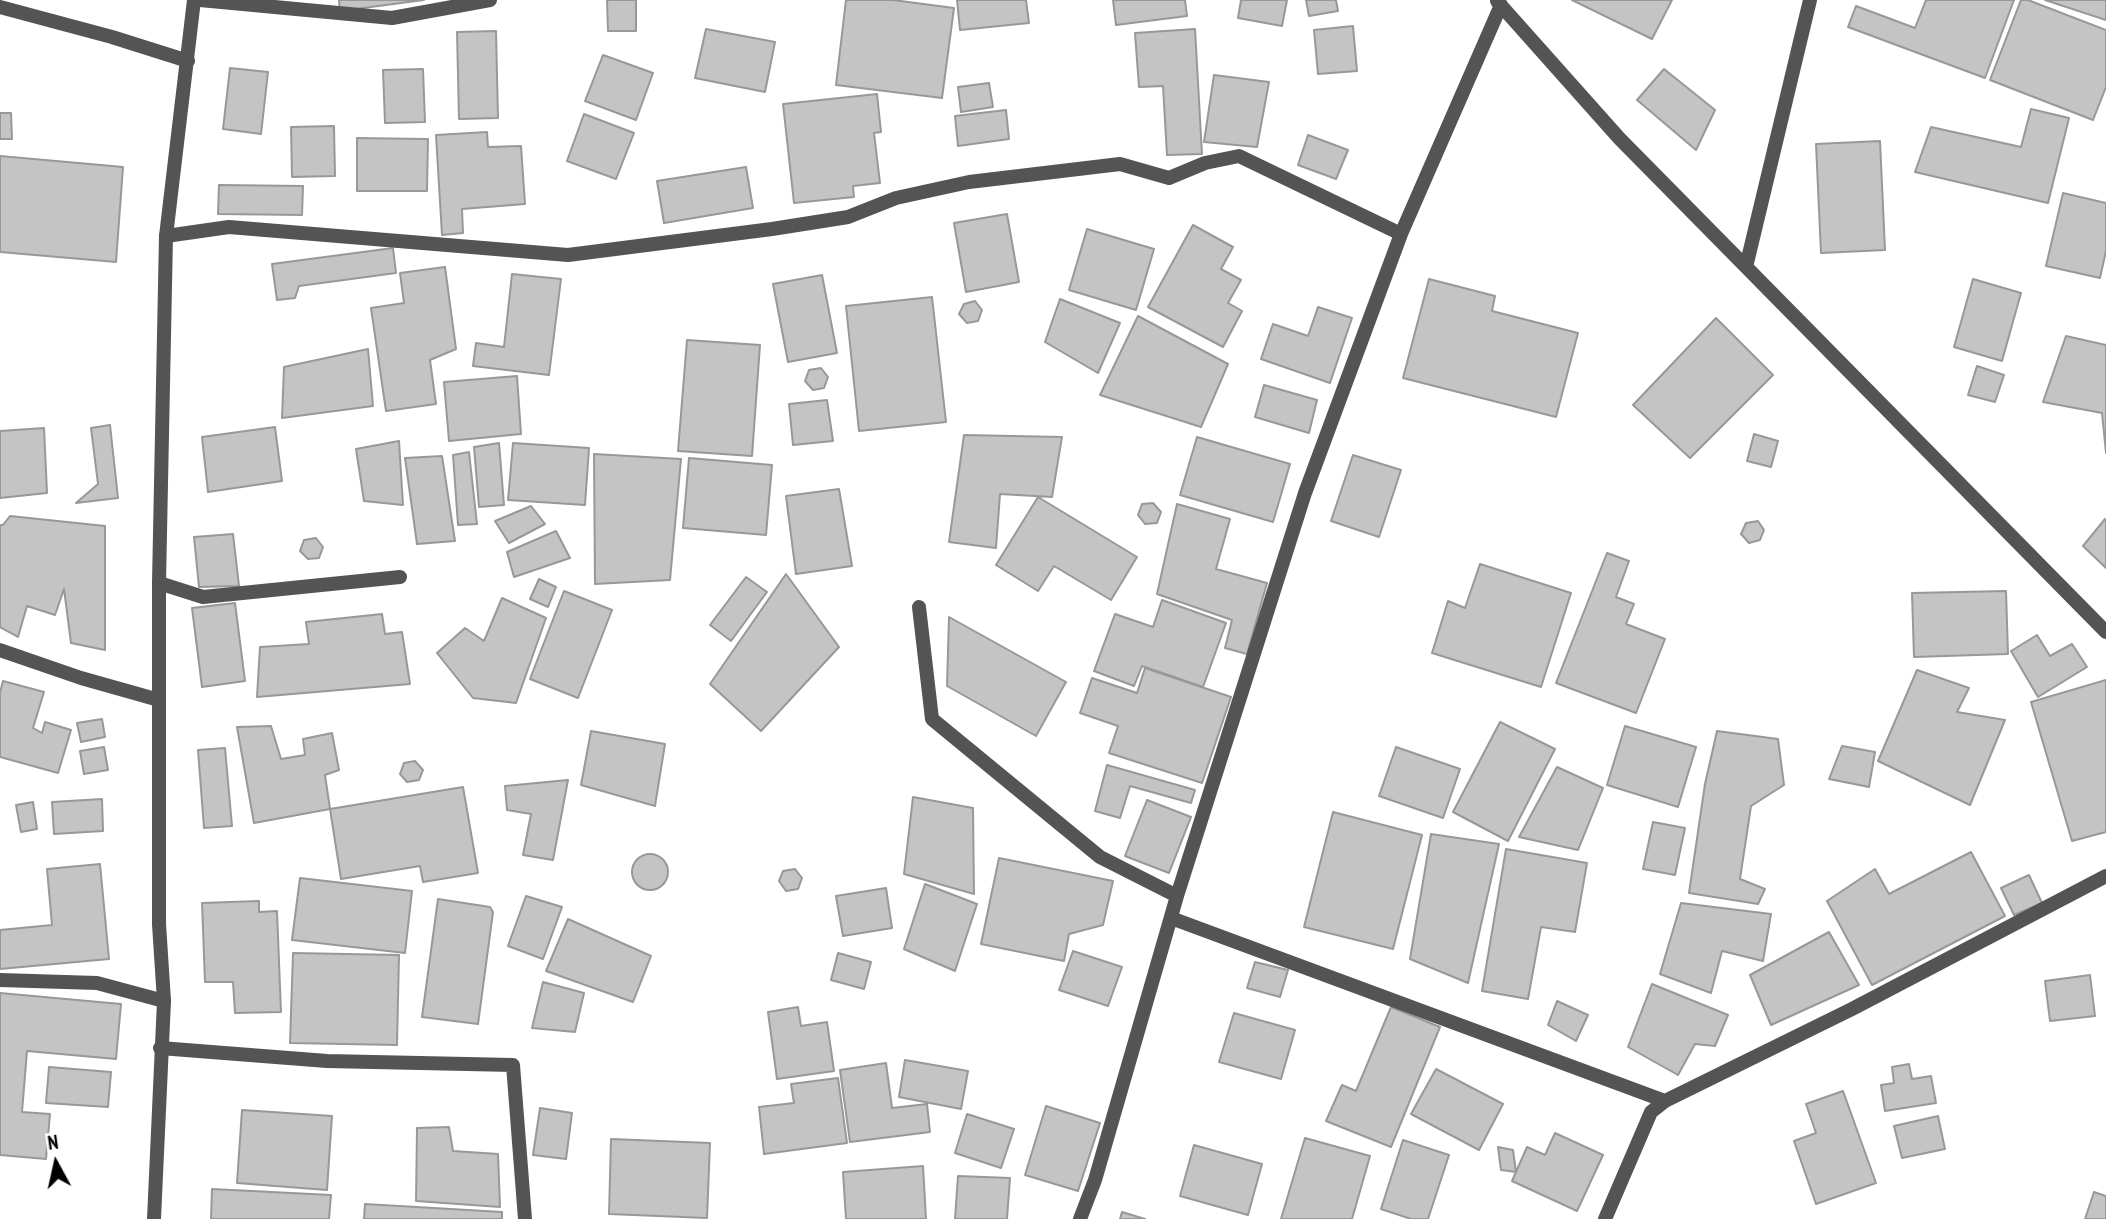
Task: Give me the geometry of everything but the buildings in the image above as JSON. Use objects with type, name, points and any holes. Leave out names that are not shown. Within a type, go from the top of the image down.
[{"type":"street","points":[[154,1219],[164,1001],[159,924],[159,583],[166,236],[194,0]]},
{"type":"street","points":[[200,0],[392,18],[490,0]]},
{"type":"street","points":[[1746,267],[1810,0]]},
{"type":"street","points":[[1080,1219],[1095,1180],[1177,896],[1305,493],[1401,234],[1499,2],[1619,138],[2106,632]]},
{"type":"street","points":[[0,7],[188,61]]},
{"type":"street","points":[[166,236],[229,227],[568,255],[848,217],[896,198],[969,182],[1120,163],[1169,178],[1205,163],[1239,156],[1401,234]]},
{"type":"street","points":[[159,583],[203,597],[400,577]]},
{"type":"street","points":[[919,607],[932,719],[1100,857],[1177,896]]},
{"type":"street","points":[[0,650],[81,678],[159,700]]},
{"type":"street","points":[[1605,1219],[1651,1112],[1665,1101],[1852,1009],[2106,876]]},
{"type":"street","points":[[1171,918],[1665,1101]]},
{"type":"street","points":[[0,980],[97,983],[164,1001]]},
{"type":"street","points":[[160,1048],[282,1059],[513,1065],[525,1219]]}]
